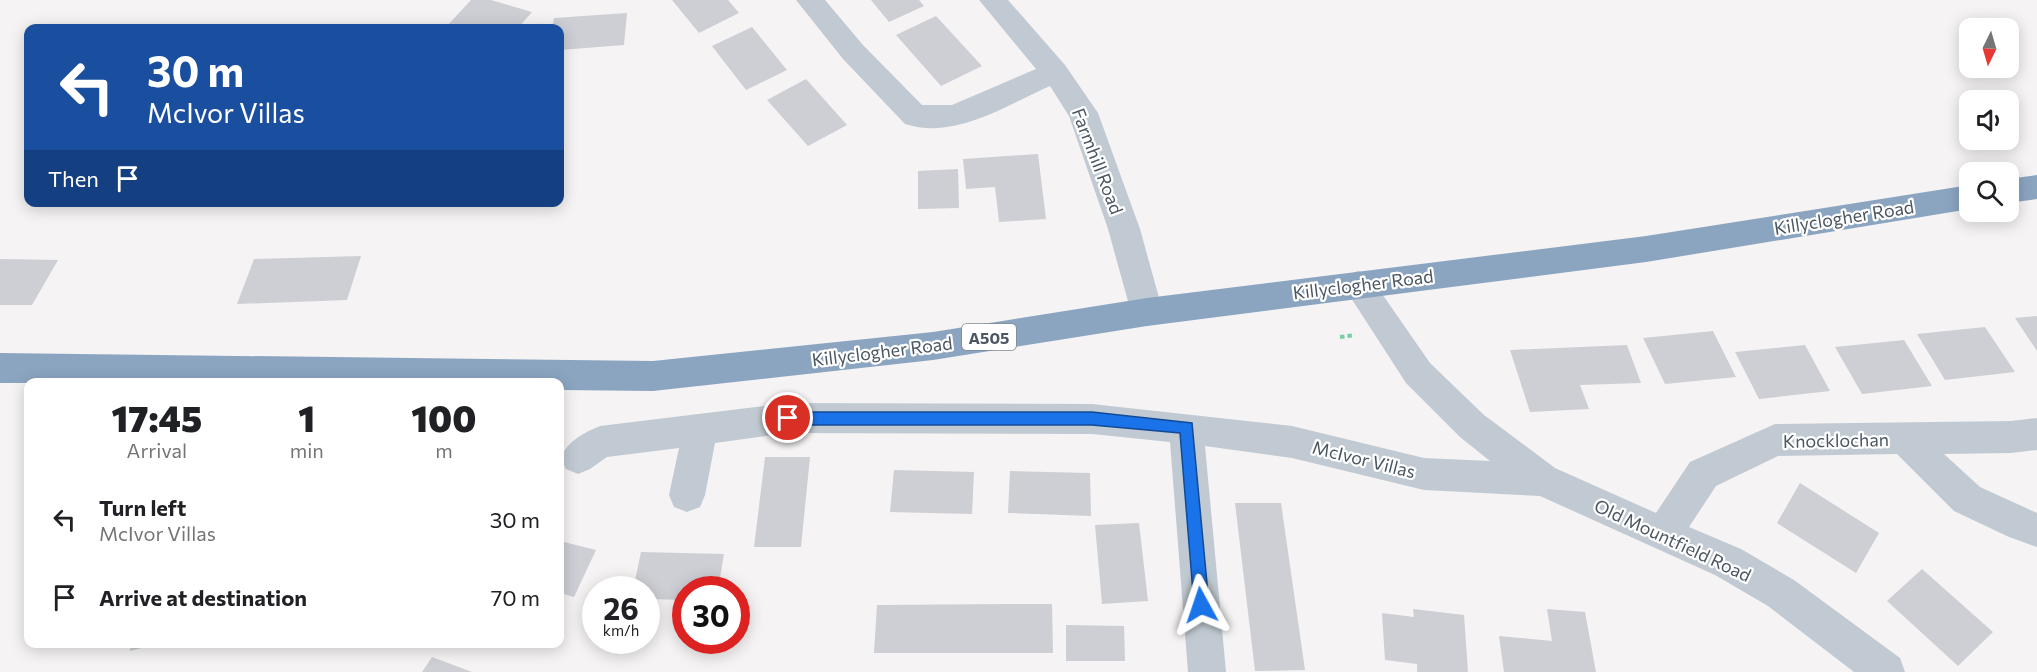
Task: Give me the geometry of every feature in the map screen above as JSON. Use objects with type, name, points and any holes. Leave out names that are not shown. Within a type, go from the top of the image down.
[{"type":"highway","points":[[2019,189],[2037,186]]},
{"type":"highway","name":"Killyclogher Road","points":[[0,368],[653,376],[933,346],[1147,312],[1646,249],[1959,199]]},
{"type":"street","points":[[810,0],[853,52],[915,116],[955,116],[1055,72]]},
{"type":"street","name":"Farmhill Road","points":[[993,0],[1055,72],[1083,113],[1124,229],[1147,312]]},
{"type":"street","points":[[1358,284],[1418,373],[1472,426],[1542,480]]},
{"type":"street","name":"McIvor Villas","points":[[578,458],[600,441],[788,418],[1092,418],[1292,442],[1424,474],[1542,480]]},
{"type":"street","points":[[687,495],[700,428]]},
{"type":"street","points":[[1186,428],[1207,672]]},
{"type":"street","name":"Knocklochan","points":[[1663,534],[1703,474],[1775,440],[2011,437],[2037,434]]},
{"type":"street","name":"Knocklochan","points":[[1905,438],[1967,499],[2037,530]]},
{"type":"street","name":"Old Mountfield Road","points":[[1542,480],[1728,562],[1781,593],[1886,672]]},
{"type":"building","points":[[471,0],[491,0],[532,12],[522,24],[449,24]]},
{"type":"building","points":[[672,0],[728,0],[739,13],[699,33]]},
{"type":"building","points":[[871,0],[919,0],[924,6],[889,22]]},
{"type":"building","points":[[627,13],[624,45],[564,50],[564,24],[553,24],[554,18]]},
{"type":"building","points":[[936,16],[982,66],[941,86],[896,35]]},
{"type":"building","points":[[752,27],[787,70],[746,90],[712,46]]},
{"type":"building","points":[[806,79],[847,125],[808,146],[767,100]]},
{"type":"building","points":[[1038,154],[1046,219],[999,222],[995,187],[966,189],[963,159]]},
{"type":"building","points":[[958,169],[959,208],[918,209],[918,171]]},
{"type":"building","points":[[361,256],[347,300],[237,304],[254,259]]},
{"type":"building","points":[[0,259],[58,260],[32,305],[0,305]]},
{"type":"building","points":[[2037,316],[2037,351],[2015,318]]},
{"type":"building","points":[[1985,327],[2015,372],[1945,380],[1917,334]]},
{"type":"building","points":[[1713,331],[1736,377],[1665,384],[1643,338]]},
{"type":"building","points":[[1904,340],[1932,386],[1862,394],[1835,347]]},
{"type":"building","points":[[1627,345],[1641,383],[1580,385],[1589,409],[1530,412],[1510,350]]},
{"type":"building","points":[[1805,345],[1830,391],[1759,399],[1735,352]]},
{"type":"building","points":[[765,457],[810,457],[801,547],[754,547]]},
{"type":"building","points":[[894,470],[974,472],[972,514],[890,512]]},
{"type":"building","points":[[1010,471],[1090,473],[1091,516],[1008,513]]},
{"type":"building","points":[[1800,483],[1879,533],[1856,573],[1777,523]]},
{"type":"building","points":[[1235,503],[1281,503],[1305,670],[1255,671]]},
{"type":"building","points":[[1139,523],[1148,601],[1102,604],[1095,525]]},
{"type":"building","points":[[564,542],[596,550],[574,597],[564,594]]},
{"type":"building","points":[[641,552],[724,554],[720,576],[672,576],[672,600],[660,599],[660,576],[636,576]]},
{"type":"building","points":[[1922,569],[1993,632],[1958,666],[1887,601]]},
{"type":"building","points":[[1052,604],[1053,653],[874,653],[877,605]]},
{"type":"building","points":[[1413,609],[1464,615],[1468,672],[1417,672],[1417,664],[1385,660],[1382,613],[1414,617]]},
{"type":"building","points":[[1547,609],[1585,612],[1596,672],[1504,672],[1499,636],[1552,641]]},
{"type":"building","points":[[1066,625],[1124,626],[1125,661],[1066,661]]},
{"type":"building","points":[[432,657],[472,672],[422,672]]},
{"type":"route","points":[[788,418],[1092,418],[1186,428],[1201,605]]}]
